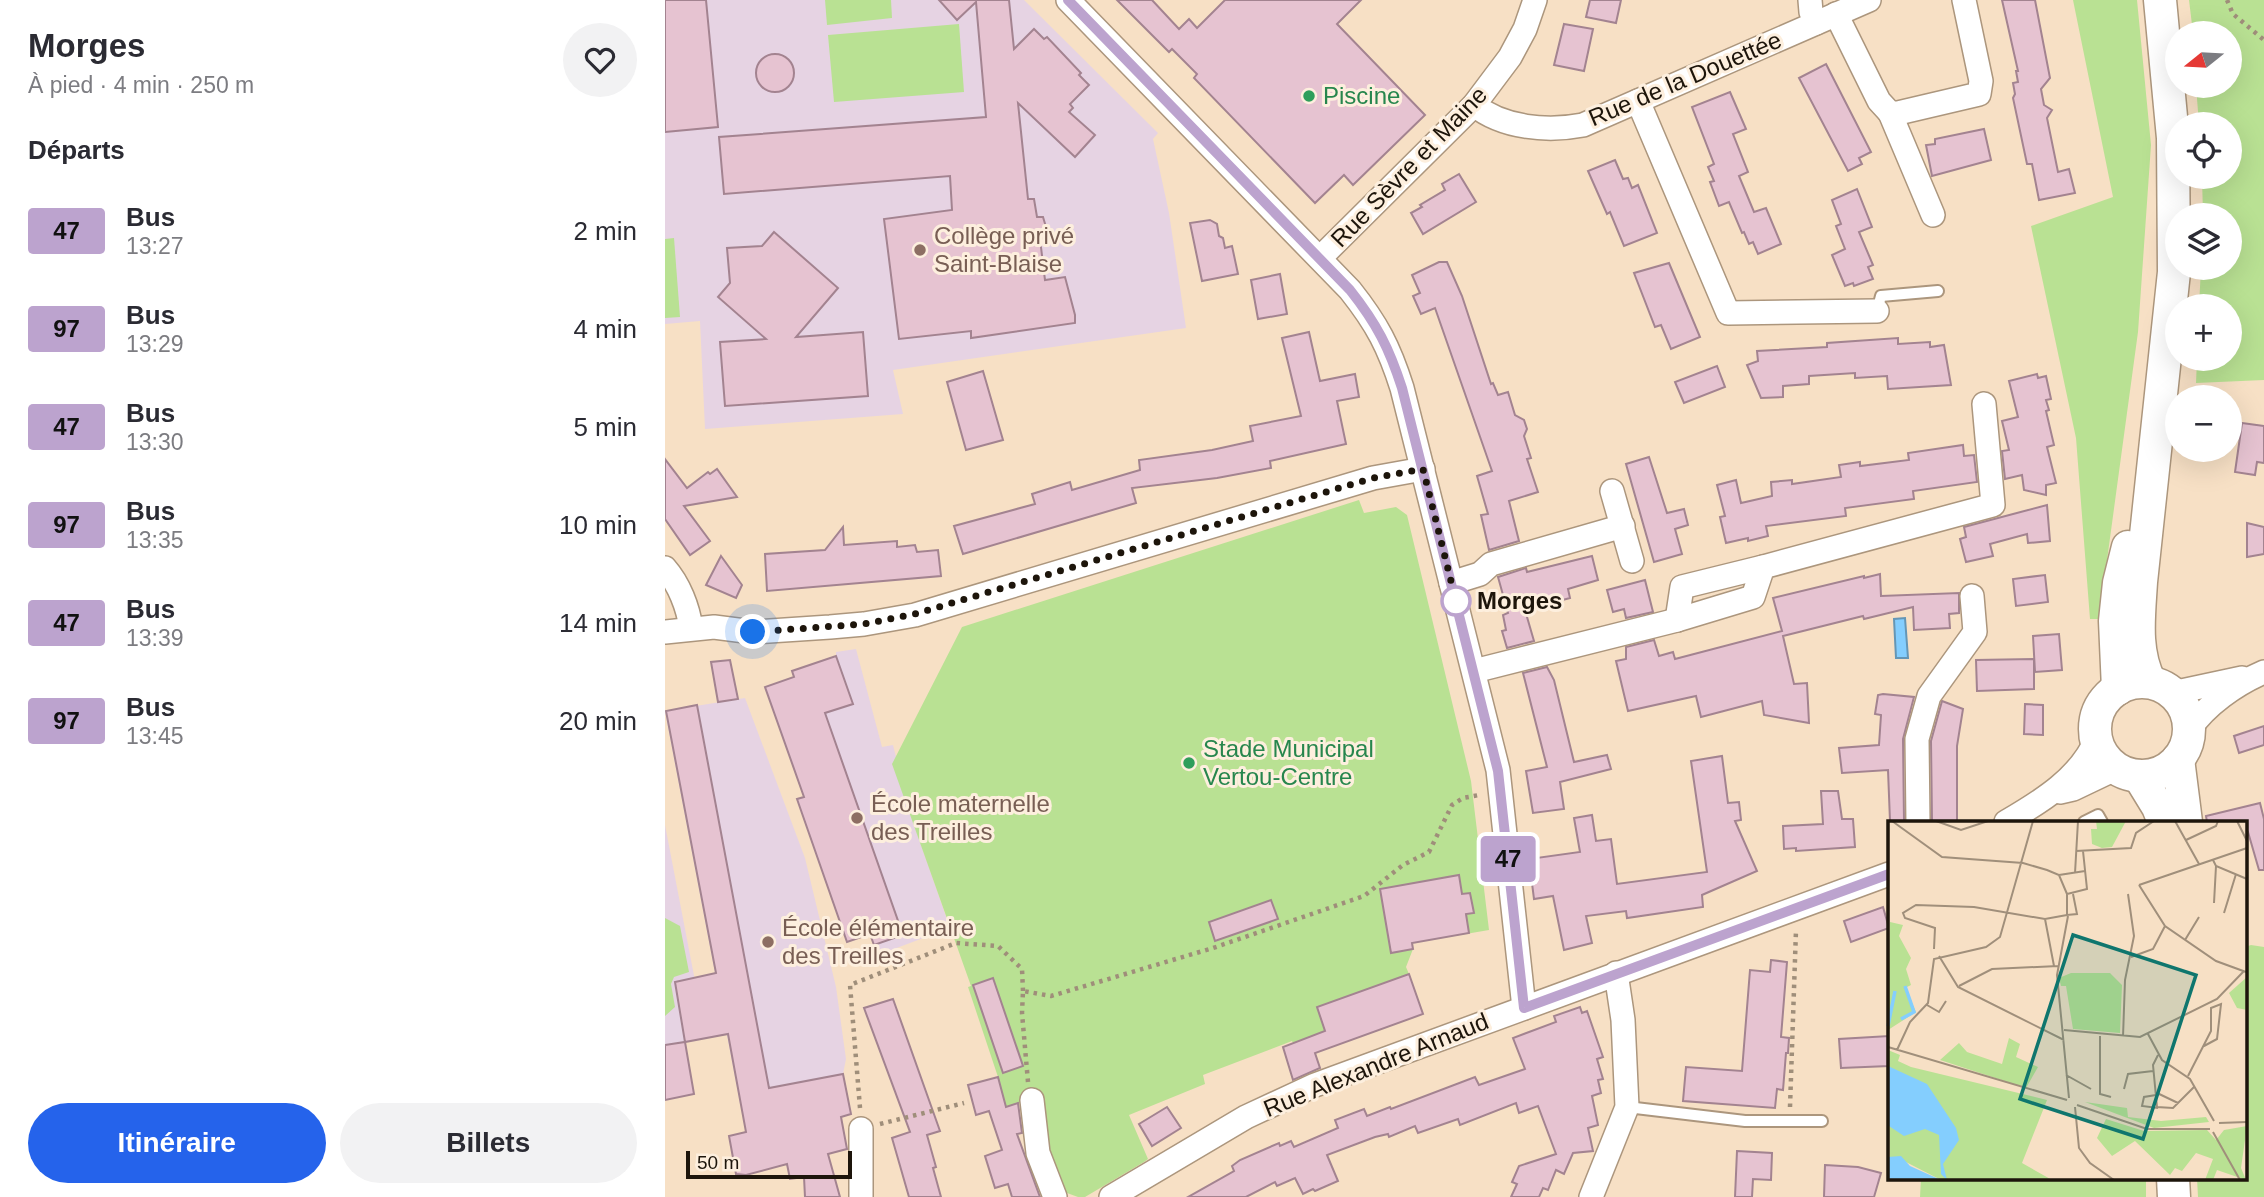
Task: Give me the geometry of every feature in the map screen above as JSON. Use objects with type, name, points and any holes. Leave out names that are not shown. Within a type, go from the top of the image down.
[{"type":"main road","points":[[2128,772],[2161,772],[2178,759],[2189,730],[2185,710],[2161,688],[2140,656],[2138,628],[2174,272],[2173,138],[2160,0]]},
{"type":"main road","points":[[2118,689],[2115,621],[2119,583],[2156,433]]},
{"type":"main road","points":[[2161,688],[2129,684],[2118,689],[2104,702],[2096,724],[2097,738],[2106,759],[2128,772],[2158,807],[2164,821]]},
{"type":"main road","points":[[2178,759],[2186,821]]},
{"type":"street","points":[[1067,0],[1320,258],[1373,319],[1390,350],[1423,469],[1498,771],[1524,1008]]},
{"type":"street","name":"Rue Sèvre et Maine","points":[[1320,258],[1474,105],[1510,57],[1525,29],[1535,0]]},
{"type":"street","points":[[1810,0],[1811,12],[1826,18],[1884,109],[1891,113],[1933,215]]},
{"type":"street","name":"Rue de la Douettée","points":[[1474,105],[1485,114],[1506,122],[1566,128],[1583,125],[1869,0]]},
{"type":"street","points":[[1891,113],[1979,94],[1981,81],[1964,0]]},
{"type":"street","points":[[1638,101],[1728,313],[1877,311]]},
{"type":"street","points":[[1474,671],[1677,620],[1753,597],[1763,567],[1993,505],[1984,404]]},
{"type":"street","points":[[665,632],[714,627],[753,632],[830,627],[864,624],[915,614],[1373,478],[1423,469]]},
{"type":"street","points":[[1612,491],[1632,561]]},
{"type":"street","points":[[1451,583],[1480,575],[1491,564],[1623,526]]},
{"type":"street","points":[[665,568],[683,599],[691,628]]},
{"type":"street","points":[[1918,821],[1917,739],[1929,696],[1975,632],[1972,596]]},
{"type":"street","points":[[2161,688],[2261,673]]},
{"type":"street","points":[[2189,730],[2214,702],[2261,673]]},
{"type":"street","points":[[2014,821],[2054,793],[2091,752],[2097,738]]},
{"type":"street","points":[[2054,793],[2128,772]]},
{"type":"street","name":"Rue Alexandre Arnaud","points":[[1111,1197],[1246,1117],[1315,1085],[1888,874]]},
{"type":"street","points":[[1591,1197],[1627,1107],[1623,1020],[1616,973]]},
{"type":"street","points":[[1033,1100],[1038,1153],[1055,1197]]},
{"type":"street","points":[[861,1129],[861,1197]]},
{"type":"lane","points":[[1877,311],[1881,296],[1938,291]]},
{"type":"lane","points":[[2086,821],[2098,815],[2101,821]]},
{"type":"lane","points":[[1627,1107],[1745,1121],[1822,1121]]},
{"type":"path","points":[[2227,0],[2233,14],[2264,40]]},
{"type":"path","points":[[1023,991],[1051,996],[1213,948],[1364,896],[1403,865],[1429,852],[1452,805],[1463,798],[1500,790]]},
{"type":"path","points":[[1790,1121],[1797,935],[1795,923]]},
{"type":"path","points":[[964,1103],[861,1129],[850,985],[956,943],[998,946],[1022,969],[1022,1013],[1028,1086],[1033,1100]]},
{"type":"shaded area","name":"Collège privé Saint-Blaise","points":[[665,0],[1024,0],[1158,133],[1153,139],[1169,213],[1186,328],[893,370],[903,414],[705,429],[700,321],[665,324]]},
{"type":"shaded area","name":"École maternelle des Treilles","points":[[856,649],[882,747],[893,745],[896,757],[893,764],[950,928],[878,955],[870,933],[847,942],[797,799],[819,792],[795,771],[765,687],[794,677],[792,671],[836,656],[836,652]]},
{"type":"shaded area","name":"École élémentaire des Treilles","points":[[745,698],[805,858],[836,987],[846,1059],[843,1074],[851,1114],[841,1117],[847,1149],[746,1175],[736,1174],[729,1136],[754,1131],[749,1102],[740,1103],[665,711]]},
{"type":"shaded area","points":[[665,825],[706,1038],[685,1042],[694,1094],[669,1099],[665,1099]]},
{"type":"green space","points":[[825,0],[891,0],[892,18],[827,25]]},
{"type":"green space","points":[[2073,0],[2137,0],[2151,145],[2138,332],[2099,619],[2090,619],[2076,438],[2031,226],[2113,197]]},
{"type":"green space","points":[[2189,0],[2264,0],[2264,380],[2196,383],[2196,371],[2242,371],[2242,294],[2200,294],[2200,280],[2242,280],[2242,203],[2203,203],[2202,189],[2242,189],[2242,112],[2198,112],[2197,98],[2242,98],[2242,21],[2192,21]]},
{"type":"green space","points":[[959,24],[964,92],[834,102],[828,35]]},
{"type":"green space","points":[[674,238],[680,317],[665,318],[665,239]]},
{"type":"green space","points":[[1359,500],[1364,513],[1396,507],[1407,515],[1471,781],[1489,930],[1413,943],[1406,967],[1409,974],[1317,1007],[1325,1031],[1203,1075],[1205,1084],[1129,1115],[1148,1159],[1144,1162],[1085,1197],[1056,1189],[1027,1101],[1006,1107],[968,987],[971,986],[892,764],[962,627]]},
{"type":"green space","points":[[665,918],[680,926],[689,972],[674,977],[671,984],[675,1007],[665,1016]]},
{"type":"green space","points":[[2247,946],[2264,947],[2264,1197],[2198,1197],[2197,1180],[2247,1180]]},
{"type":"green space","points":[[1921,1180],[2146,1180],[2146,1197],[1920,1197]]},
{"type":"water","points":[[1905,618],[1908,658],[1896,658],[1894,619]]},
{"type":"building","points":[[665,0],[706,0],[718,127],[665,132]]},
{"type":"building","points":[[939,0],[1009,0],[1014,49],[1034,29],[1044,39],[1047,37],[1089,85],[1070,104],[1073,108],[1069,112],[1095,135],[1075,157],[1018,103],[1028,199],[1034,199],[1037,217],[1043,217],[1049,237],[1040,239],[1045,280],[1065,277],[1075,323],[971,338],[971,331],[899,339],[884,219],[952,210],[950,176],[724,194],[719,137],[986,117],[976,2],[957,20]]},
{"type":"building","name":"Piscine","points":[[1117,0],[1152,0],[1179,29],[1189,19],[1197,28],[1225,0],[1361,0],[1337,24],[1425,115],[1353,185],[1344,175],[1315,203],[1194,78],[1197,74],[1172,49],[1169,52]]},
{"type":"building","points":[[1590,0],[1621,0],[1616,23],[1586,17]]},
{"type":"building","points":[[2002,0],[2035,0],[2050,78],[2041,89],[2044,105],[2052,110],[2047,118],[2058,172],[2069,169],[2075,193],[2039,200],[2032,164],[2027,164],[2013,98],[2013,83],[2018,82],[2018,71]]},
{"type":"building","points":[[1564,24],[1593,29],[1584,71],[1554,65]]},
{"type":"building","points":[[775,54],[789,59],[794,73],[789,87],[775,92],[761,87],[756,73],[761,59]]},
{"type":"building","points":[[1826,64],[1871,152],[1859,158],[1862,164],[1848,171],[1799,78]]},
{"type":"building","points":[[1730,92],[1746,129],[1733,134],[1748,172],[1739,176],[1754,212],[1766,208],[1781,244],[1758,254],[1753,242],[1749,244],[1744,232],[1742,233],[1729,202],[1719,206],[1710,182],[1714,181],[1708,167],[1714,164],[1692,107]]},
{"type":"building","points":[[1984,129],[1991,160],[1932,176],[1926,145],[1935,144],[1935,139]]},
{"type":"building","points":[[1615,160],[1623,179],[1628,178],[1632,188],[1638,185],[1657,233],[1624,246],[1588,171]]},
{"type":"building","points":[[1459,174],[1476,202],[1423,234],[1411,213],[1445,190],[1442,184]]},
{"type":"building","points":[[1857,189],[1872,227],[1859,232],[1873,265],[1868,267],[1873,279],[1854,286],[1853,283],[1845,286],[1832,255],[1845,249],[1836,226],[1841,224],[1832,200]]},
{"type":"building","points":[[1210,220],[1217,224],[1225,248],[1232,246],[1238,274],[1202,281],[1190,223]]},
{"type":"building","points":[[774,232],[838,288],[796,337],[863,332],[868,396],[725,406],[720,342],[766,339],[718,297],[730,283],[727,248],[762,246]]},
{"type":"building","points":[[1439,262],[1447,262],[1462,296],[1491,384],[1493,383],[1498,395],[1508,392],[1515,415],[1524,420],[1527,429],[1524,436],[1531,458],[1527,459],[1538,492],[1509,501],[1519,541],[1489,550],[1481,515],[1488,514],[1477,476],[1492,471],[1435,308],[1421,314],[1413,296],[1420,293],[1412,275]]},
{"type":"building","points":[[1669,263],[1700,337],[1671,349],[1661,325],[1655,327],[1634,273]]},
{"type":"building","points":[[1280,274],[1287,314],[1258,319],[1251,280]]},
{"type":"building","points":[[1309,332],[1320,381],[1355,374],[1359,397],[1337,401],[1346,444],[1270,461],[1271,468],[1217,478],[1132,488],[1136,503],[963,554],[954,526],[1035,504],[1032,494],[1070,482],[1072,490],[1140,470],[1139,460],[1212,450],[1253,441],[1250,426],[1301,416],[1282,338]]},
{"type":"building","points":[[1898,338],[1898,344],[1930,342],[1930,347],[1944,345],[1951,385],[1888,389],[1887,376],[1855,378],[1855,373],[1809,376],[1809,384],[1783,386],[1783,397],[1761,398],[1747,365],[1758,361],[1757,351],[1827,347],[1827,343]]},
{"type":"building","points":[[1717,366],[1725,387],[1684,403],[1675,382]]},
{"type":"building","points":[[983,371],[1003,440],[966,450],[947,382]]},
{"type":"building","points":[[2037,374],[2038,378],[2046,376],[2051,399],[2046,400],[2049,410],[2046,411],[2054,445],[2047,447],[2056,483],[2046,485],[2046,495],[2024,490],[2022,475],[2005,479],[2002,451],[2009,450],[2002,421],[2018,417],[2009,381]]},
{"type":"building","points":[[2242,423],[2264,426],[2264,463],[2257,462],[2255,475],[2235,472],[2236,462],[2242,462]]},
{"type":"building","points":[[1963,445],[1964,456],[1974,455],[1977,482],[1913,491],[1914,499],[1845,508],[1846,516],[1766,526],[1768,536],[1726,543],[1720,517],[1725,516],[1717,485],[1736,480],[1741,503],[1772,496],[1771,482],[1792,480],[1792,484],[1841,477],[1839,465],[1860,462],[1860,466],[1909,460],[1908,453]]},
{"type":"building","points":[[1649,457],[1667,513],[1684,509],[1688,525],[1675,529],[1682,554],[1654,562],[1626,464]]},
{"type":"building","points":[[665,459],[687,488],[708,472],[710,474],[717,469],[737,497],[684,506],[710,541],[690,555],[665,519]]},
{"type":"building","points":[[2047,505],[2050,541],[2028,543],[2027,534],[1990,544],[1993,556],[1966,562],[1960,539],[1966,537],[1964,527]]},
{"type":"building","points":[[2247,523],[2264,527],[2264,554],[2247,557]]},
{"type":"building","points":[[843,527],[844,545],[897,541],[897,547],[915,545],[917,552],[938,550],[941,576],[767,591],[765,554],[825,550]]},
{"type":"building","points":[[721,556],[742,585],[736,598],[706,585]]},
{"type":"building","points":[[1592,556],[1598,580],[1568,589],[1570,598],[1525,610],[1534,641],[1507,648],[1502,631],[1506,630],[1503,615],[1508,613],[1498,577],[1526,568],[1527,572]]},
{"type":"building","points":[[1880,574],[1881,596],[1959,593],[1959,613],[1949,614],[1950,628],[1914,630],[1913,607],[1864,619],[1863,616],[1783,636],[1794,684],[1807,683],[1809,723],[1764,715],[1762,701],[1701,717],[1696,696],[1628,711],[1616,661],[1626,659],[1626,647],[1654,640],[1659,656],[1673,652],[1675,659],[1782,631],[1773,598]]},
{"type":"building","points":[[2045,575],[2048,602],[2016,606],[2013,579]]},
{"type":"building","points":[[1645,580],[1653,612],[1626,618],[1624,609],[1613,612],[1607,590]]},
{"type":"building","points":[[2059,634],[2062,670],[2035,672],[2033,636]]},
{"type":"building","points":[[836,656],[853,704],[825,713],[903,935],[874,945],[870,934],[847,942],[797,799],[804,797],[765,687],[794,677],[792,671]]},
{"type":"building","points":[[2034,659],[2034,689],[1977,691],[1976,660]]},
{"type":"building","points":[[730,660],[738,699],[718,702],[711,662]]},
{"type":"building","points":[[1547,667],[1554,680],[1574,762],[1607,755],[1611,769],[1560,782],[1564,809],[1533,813],[1526,771],[1547,767],[1523,673]]},
{"type":"building","points":[[1878,695],[1914,697],[1903,739],[1904,821],[1890,821],[1888,770],[1842,773],[1839,748],[1879,745],[1881,715],[1875,714]]},
{"type":"building","points":[[1942,701],[1963,709],[1957,746],[1957,821],[1932,821],[1931,741]]},
{"type":"building","points":[[2025,704],[2043,705],[2043,735],[2024,734]]},
{"type":"building","points":[[697,705],[769,1088],[843,1074],[851,1114],[841,1117],[847,1149],[828,1154],[840,1197],[805,1197],[804,1177],[790,1179],[787,1164],[746,1175],[736,1174],[729,1136],[746,1132],[728,1034],[685,1042],[675,982],[716,973],[666,711]]},
{"type":"building","points":[[2264,726],[2264,745],[2239,753],[2234,736]]},
{"type":"building","points":[[1722,756],[1728,803],[1739,802],[1741,820],[1735,821],[1757,871],[1702,895],[1703,907],[1627,918],[1626,911],[1586,916],[1592,943],[1564,950],[1553,896],[1534,899],[1529,859],[1580,852],[1574,818],[1592,815],[1596,841],[1611,839],[1617,884],[1707,872],[1691,761]]},
{"type":"building","points":[[1821,791],[1838,791],[1842,819],[1853,819],[1855,847],[1796,851],[1796,848],[1784,849],[1783,826],[1823,824]]},
{"type":"building","points":[[2260,803],[2264,819],[2264,870],[2259,870],[2247,832],[2247,821],[2207,821],[2206,816]]},
{"type":"building","points":[[1459,875],[1462,894],[1470,893],[1474,913],[1466,914],[1469,933],[1412,943],[1413,949],[1391,953],[1380,889]]},
{"type":"building","points":[[1271,900],[1278,919],[1215,941],[1209,922]]},
{"type":"building","points":[[1883,907],[1888,928],[1851,942],[1844,921]]},
{"type":"building","points":[[1771,960],[1787,962],[1781,1037],[1789,1038],[1788,1053],[1783,1090],[1777,1089],[1775,1108],[1683,1101],[1686,1067],[1742,1071],[1750,970],[1770,972]]},
{"type":"building","points":[[1409,974],[1423,1014],[1315,1053],[1320,1068],[1293,1080],[1283,1047],[1325,1031],[1317,1007]]},
{"type":"building","points":[[993,978],[1023,1066],[1003,1073],[973,985]]},
{"type":"building","points":[[893,999],[940,1131],[927,1135],[941,1197],[909,1197],[892,1138],[910,1132],[864,1008]]},
{"type":"building","points":[[1580,1007],[1582,1013],[1587,1011],[1603,1057],[1597,1059],[1603,1079],[1598,1080],[1601,1093],[1592,1096],[1598,1125],[1588,1128],[1593,1151],[1573,1153],[1564,1174],[1556,1170],[1548,1190],[1543,1188],[1539,1197],[1511,1197],[1517,1184],[1512,1182],[1519,1166],[1556,1154],[1538,1106],[1519,1113],[1516,1103],[1460,1125],[1458,1119],[1418,1133],[1415,1126],[1389,1137],[1388,1134],[1375,1137],[1327,1155],[1338,1181],[1315,1191],[1313,1189],[1303,1194],[1295,1178],[1277,1186],[1275,1182],[1246,1197],[1188,1197],[1234,1171],[1232,1166],[1240,1160],[1279,1143],[1280,1146],[1291,1141],[1294,1147],[1338,1128],[1335,1120],[1364,1109],[1367,1116],[1390,1107],[1391,1109],[1475,1077],[1479,1085],[1525,1069],[1513,1038],[1556,1022],[1554,1016]]},
{"type":"building","points":[[1888,1036],[1888,1066],[1841,1068],[1839,1039]]},
{"type":"building","points":[[685,1042],[694,1094],[665,1100],[665,1045]]},
{"type":"building","points":[[998,1077],[1006,1107],[1018,1103],[1022,1133],[1017,1134],[1040,1197],[1012,1197],[1008,1184],[995,1188],[985,1156],[1002,1150],[989,1111],[976,1115],[968,1085]]},
{"type":"building","points":[[1167,1107],[1181,1128],[1152,1146],[1139,1124]]},
{"type":"building","points":[[1737,1151],[1772,1153],[1771,1180],[1753,1179],[1752,1197],[1735,1197]]},
{"type":"building","points":[[1825,1165],[1858,1167],[1881,1173],[1874,1197],[1824,1197]]},
{"type":"bus line","name":"47","points":[[1068,0],[1350,290],[1373,319],[1390,350],[1402,388],[1498,771],[1524,1008],[1888,874]]},
{"type":"place","name":"Piscine","points":[[1309,96]]},
{"type":"place","name":"Collège privé Saint-Blaise","points":[[920,250]]},
{"type":"place","name":"Morges","points":[[1456,601]]},
{"type":"place","name":"Stade Municipal Vertou-Centre","points":[[1189,763]]},
{"type":"place","name":"École maternelle des Treilles","points":[[857,818]]},
{"type":"place","name":"École élémentaire des Treilles","points":[[768,942]]},
{"type":"route","points":[[753,632],[864,624],[915,614],[1373,478],[1423,469],[1457,605],[1456,601]]}]
